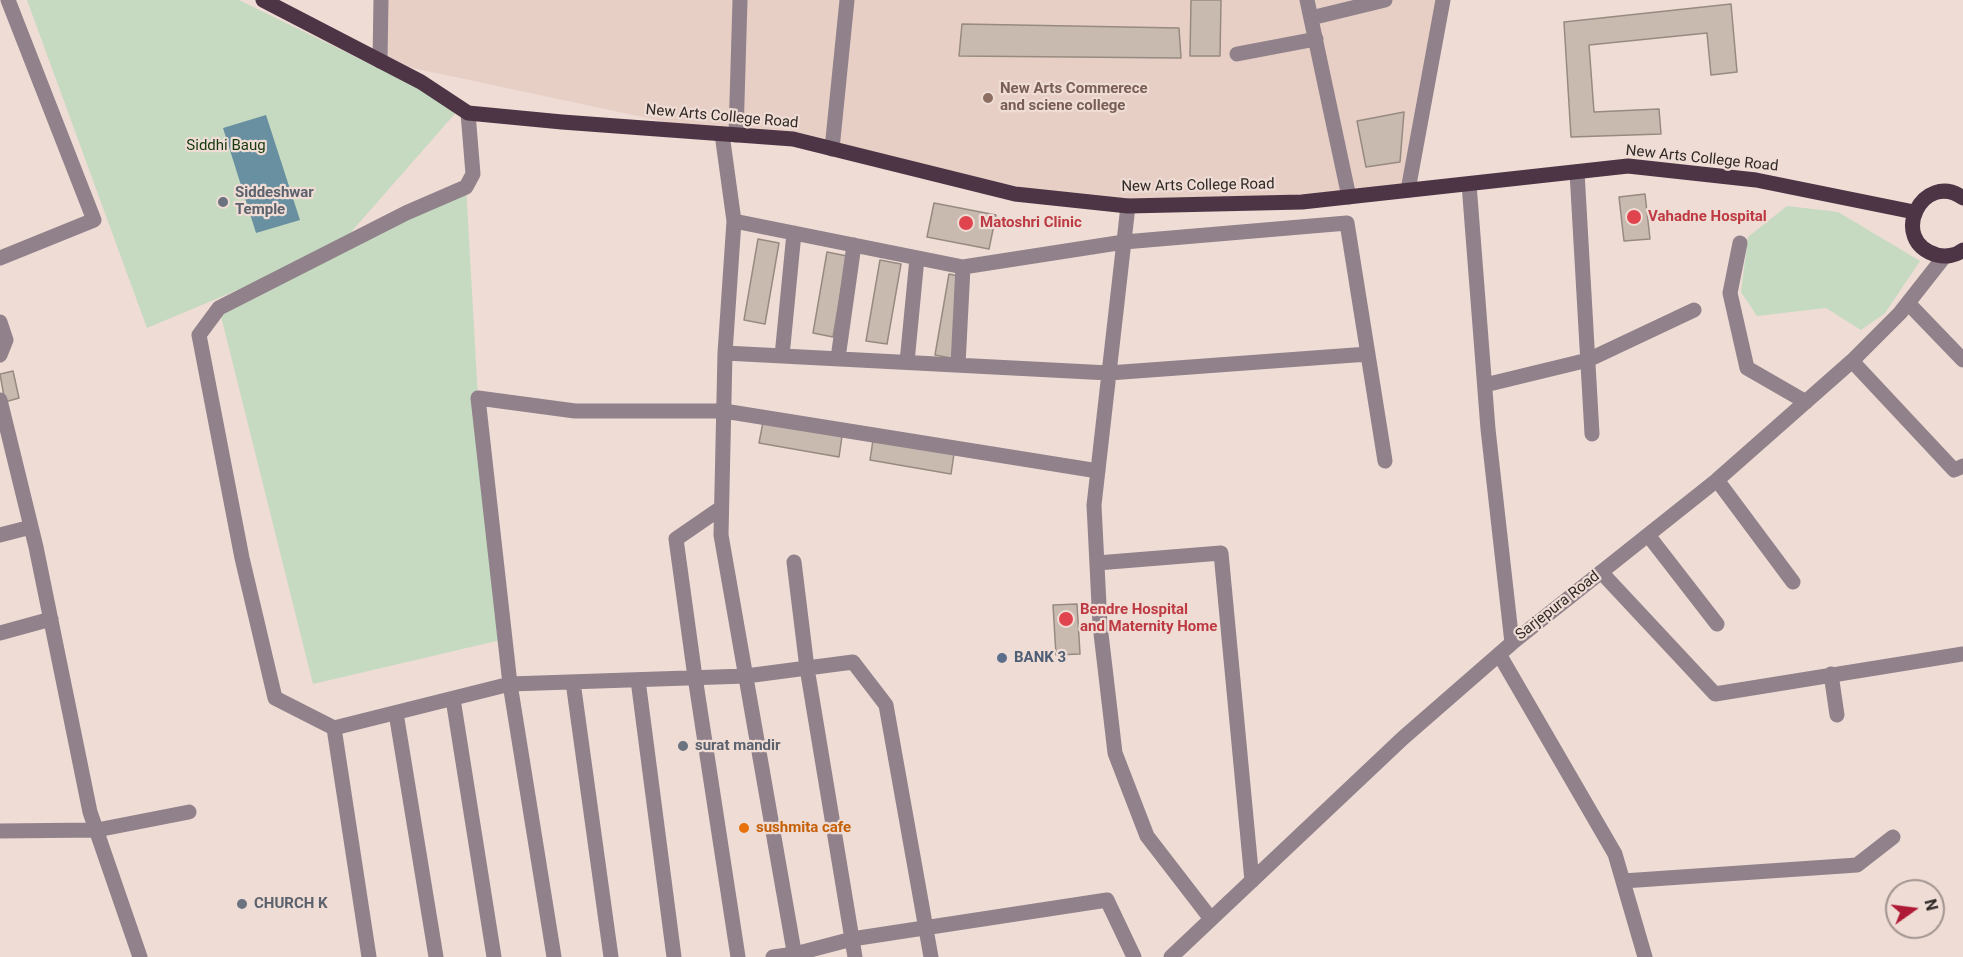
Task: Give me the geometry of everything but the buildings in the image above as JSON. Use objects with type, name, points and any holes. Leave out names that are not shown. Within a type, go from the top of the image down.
[{"type":"main road","name":"New Arts College Road","points":[[262,0],[421,82],[468,113],[793,140],[1015,194],[1128,206],[1302,202],[1628,166],[1756,180],[1914,212]]},
{"type":"main road","points":[[1963,198],[1958,194],[1945,192],[1932,194],[1921,201],[1914,212],[1912,228],[1917,242],[1929,253],[1944,257],[1959,254],[1963,250]]},
{"type":"street","points":[[0,258],[94,220],[8,0]]},
{"type":"street","points":[[380,61],[381,0]]},
{"type":"street","points":[[740,0],[729,135],[734,221],[725,353],[721,535],[795,956]]},
{"type":"street","points":[[832,149],[847,0]]},
{"type":"street","points":[[1307,0],[1348,197]]},
{"type":"street","points":[[1311,18],[1385,0]]},
{"type":"street","points":[[1408,190],[1443,0]]},
{"type":"street","points":[[1237,54],[1316,39]]},
{"type":"street","points":[[468,113],[473,174],[466,187],[406,213],[219,308],[200,335],[243,558],[275,698],[334,728],[510,684],[746,676],[853,662],[886,705],[932,957]]},
{"type":"street","points":[[1577,172],[1592,434]]},
{"type":"street","points":[[1469,184],[1485,385],[1512,643]]},
{"type":"street","points":[[1128,206],[1094,505],[1100,625],[1115,753],[1147,836],[1211,919]]},
{"type":"street","points":[[734,221],[963,267],[1124,243],[1347,223],[1385,461]]},
{"type":"street","points":[[782,356],[794,233]]},
{"type":"street","points":[[1740,243],[1730,293],[1747,368],[1806,402]]},
{"type":"street","points":[[838,358],[854,245]]},
{"type":"street","name":"Sarjepura Road","points":[[1171,957],[1403,738],[1512,643],[1717,480],[1852,361],[1908,303],[1944,257]]},
{"type":"street","points":[[907,362],[917,258]]},
{"type":"street","points":[[958,365],[963,267]]},
{"type":"street","points":[[1908,303],[1963,360]]},
{"type":"street","points":[[1485,385],[1588,360],[1694,310]]},
{"type":"street","points":[[0,322],[3,341],[0,355]]},
{"type":"street","points":[[725,353],[1109,373],[1368,354]]},
{"type":"street","points":[[1852,361],[1954,470],[1963,466]]},
{"type":"street","points":[[554,957],[510,684],[478,398],[575,411],[724,411],[1098,471]]},
{"type":"street","points":[[0,400],[3,425],[31,527],[90,812],[140,957]]},
{"type":"street","points":[[1717,480],[1793,582]]},
{"type":"street","points":[[721,507],[676,539],[738,957]]},
{"type":"street","points":[[0,535],[31,527]]},
{"type":"street","points":[[1647,535],[1717,624]]},
{"type":"street","points":[[1097,563],[1221,553],[1252,881]]},
{"type":"street","points":[[794,562],[807,668],[855,957]]},
{"type":"street","points":[[1601,572],[1715,693],[1963,654]]},
{"type":"street","points":[[0,633],[51,619]]},
{"type":"street","points":[[1499,654],[1615,854],[1645,957]]},
{"type":"street","points":[[1831,674],[1837,715]]},
{"type":"street","points":[[638,680],[674,957]]},
{"type":"street","points":[[573,682],[611,957]]},
{"type":"street","points":[[453,699],[494,957]]},
{"type":"street","points":[[396,713],[436,957]]},
{"type":"street","points":[[334,728],[369,957]]},
{"type":"street","points":[[0,831],[96,830],[189,812]]},
{"type":"street","points":[[1623,880],[1857,865],[1893,837]]},
{"type":"street","points":[[773,957],[795,956],[852,939],[1107,900],[1134,957]]},
{"type":"shaded area","name":"New Arts Commerece and sciene college","points":[[381,0],[1443,0],[1408,190],[1128,206],[722,134],[380,61]]},
{"type":"green space","name":"Siddhi Baug","points":[[27,0],[239,0],[460,108],[337,248],[147,328]]},
{"type":"green space","points":[[466,187],[478,398],[505,639],[313,684],[219,308]]},
{"type":"green space","points":[[1787,206],[1838,212],[1920,261],[1885,313],[1861,330],[1826,308],[1757,316],[1741,292],[1748,237]]},
{"type":"water","points":[[266,115],[300,220],[256,233],[223,128]]},
{"type":"place","name":"New Arts Commerece and sciene college","points":[[988,98]]},
{"type":"place","name":"Siddeshwar Temple","points":[[223,202]]},
{"type":"place","name":"Vahadne Hospital","points":[[1634,217]]},
{"type":"place","name":"Matoshri Clinic","points":[[966,223]]},
{"type":"place","name":"Bendre Hospital and Maternity Home","points":[[1066,619]]},
{"type":"place","name":"BANK 3","points":[[1002,658]]},
{"type":"place","name":"surat mandir","points":[[683,746]]},
{"type":"place","name":"sushmita cafe","points":[[744,828]]},
{"type":"place","name":"CHURCH K","points":[[242,904]]}]
